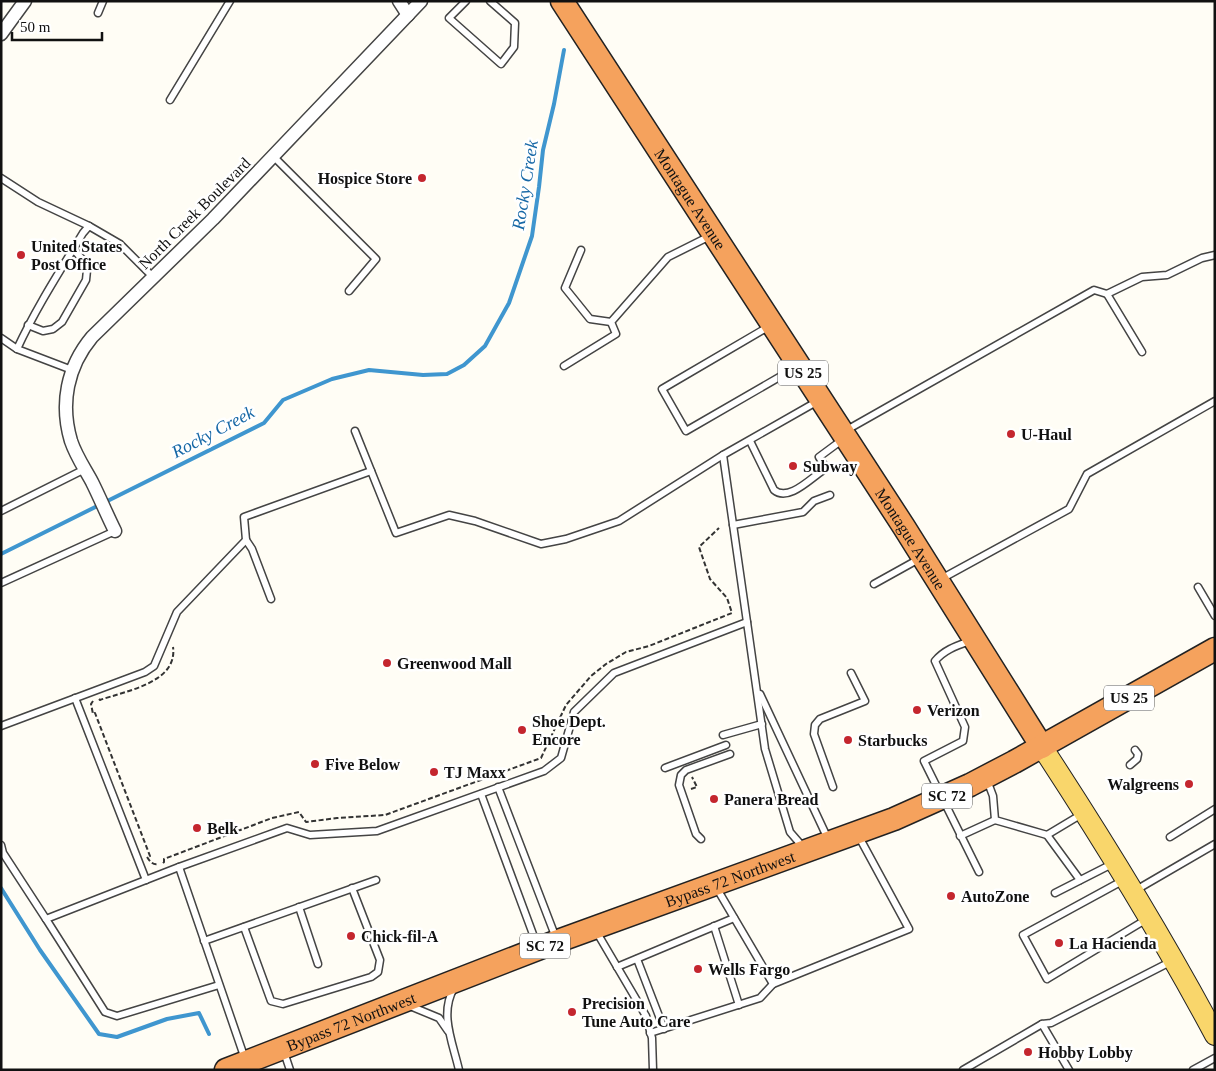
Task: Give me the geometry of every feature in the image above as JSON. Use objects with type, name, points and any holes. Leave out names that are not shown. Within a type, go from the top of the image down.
[{"type":"highway","name":"Montague Avenue","points":[[562,1],[1042,746]]},
{"type":"highway","name":"Bypass 72 Northwest","points":[[232,1068],[548,945],[857,833],[942,798],[986,777],[1215,649]]},
{"type":"main road","name":"Montague Avenue","points":[[1042,746],[1174,960],[1215,1035]]},
{"type":"street","points":[[1,34],[24,1]]},
{"type":"street","points":[[399,1],[408,15]]},
{"type":"street","name":"North Creek Boulevard","points":[[115,531],[72,442],[68,424],[67,387],[79,354],[92,337],[213,219],[421,1]]},
{"type":"lane","points":[[98,13],[103,1]]},
{"type":"lane","points":[[170,100],[230,1]]},
{"type":"lane","points":[[461,3],[449,18],[501,64],[514,46],[515,23],[490,1]]},
{"type":"lane","points":[[273,156],[376,259],[349,291]]},
{"type":"lane","points":[[1,178],[38,202],[89,226],[120,244],[153,277]]},
{"type":"lane","points":[[18,349],[28,325],[73,249],[89,226]]},
{"type":"lane","points":[[611,322],[668,257],[713,234]]},
{"type":"lane","points":[[28,325],[43,332],[53,329],[62,322],[86,280],[87,270],[83,260],[73,249]]},
{"type":"lane","points":[[581,250],[566,288],[590,319],[611,322]]},
{"type":"lane","points":[[1107,294],[1142,277],[1168,275],[1202,258],[1215,255]]},
{"type":"lane","points":[[750,441],[774,490],[778,494],[789,493],[822,471],[824,465],[819,457],[844,436],[1094,290],[1107,294],[1142,352]]},
{"type":"lane","points":[[564,366],[616,334],[611,322]]},
{"type":"lane","points":[[772,325],[662,389],[686,431],[798,366]]},
{"type":"lane","points":[[1,338],[18,349],[72,370]]},
{"type":"lane","points":[[355,431],[396,533],[449,515],[475,521],[541,544],[566,539],[619,521],[723,455],[820,400]]},
{"type":"lane","points":[[937,581],[1069,509],[1087,474],[1215,401]]},
{"type":"lane","points":[[723,455],[765,749],[790,832],[806,851]]},
{"type":"lane","points":[[1,512],[85,470]]},
{"type":"lane","points":[[271,599],[252,549],[246,540],[244,516],[371,471]]},
{"type":"lane","points":[[733,525],[803,512],[814,501],[830,495]]},
{"type":"lane","points":[[1,584],[115,531]]},
{"type":"lane","points":[[1,726],[145,672],[154,666],[178,612],[246,540]]},
{"type":"lane","points":[[874,584],[922,557]]},
{"type":"lane","points":[[1198,587],[1215,616]]},
{"type":"lane","points":[[46,919],[287,828],[310,835],[377,831],[544,771],[561,758],[574,712],[614,673],[747,622]]},
{"type":"lane","points":[[974,639],[954,646],[940,654],[935,661],[965,727],[964,738],[960,744],[924,761],[979,872]]},
{"type":"lane","points":[[834,787],[814,734],[815,725],[820,719],[865,701],[851,673]]},
{"type":"lane","points":[[757,688],[829,843]]},
{"type":"lane","points":[[75,698],[146,880]]},
{"type":"lane","points":[[723,735],[762,724]]},
{"type":"lane","points":[[665,768],[726,745]]},
{"type":"lane","points":[[1130,765],[1137,759],[1138,754],[1135,750]]},
{"type":"lane","points":[[701,839],[695,831],[679,784],[681,774],[686,770],[730,754]]},
{"type":"lane","points":[[986,777],[993,796],[995,820]]},
{"type":"lane","points":[[498,787],[548,945]]},
{"type":"lane","points":[[481,794],[548,945]]},
{"type":"lane","points":[[1170,837],[1215,809]]},
{"type":"lane","points":[[1047,835],[1084,813]]},
{"type":"lane","points":[[960,836],[995,820],[1047,835],[1080,880]]},
{"type":"lane","points":[[650,1033],[760,998],[773,984],[909,929],[857,833]]},
{"type":"lane","points":[[1148,918],[1047,979],[1022,935],[1124,878],[1215,844]]},
{"type":"lane","points":[[1,845],[4,853],[106,1012],[117,1016],[219,985]]},
{"type":"lane","points":[[179,868],[219,985],[232,1068]]},
{"type":"lane","points":[[1055,893],[1080,880],[1124,878]]},
{"type":"lane","points":[[204,941],[376,880]]},
{"type":"lane","points":[[714,884],[773,984]]},
{"type":"lane","points":[[244,926],[271,1001],[283,1004],[371,977],[378,972],[380,960],[352,888]]},
{"type":"lane","points":[[299,907],[318,964]]},
{"type":"lane","points":[[617,967],[734,918]]},
{"type":"lane","points":[[714,926],[739,1005]]},
{"type":"lane","points":[[594,928],[646,1016],[650,1033],[653,1070]]},
{"type":"lane","points":[[637,959],[664,1029]]},
{"type":"lane","points":[[963,1070],[1042,1024],[1051,1023],[1174,960]]},
{"type":"lane","points":[[459,1070],[446,1015],[448,998],[460,979]]},
{"type":"lane","points":[[401,1002],[439,1018],[451,1036]]},
{"type":"lane","points":[[1042,1024],[1069,1070]]},
{"type":"lane","points":[[283,1048],[290,1070]]},
{"type":"lane","points":[[1193,1070],[1215,1058]]},
{"type":"path","points":[[172,642],[174,653],[169,669],[147,684],[100,700],[98,698],[91,704],[93,714],[95,714],[150,856],[147,857],[155,865],[164,862],[164,859],[272,818],[299,812],[306,822],[385,815],[541,758],[566,705],[591,676],[606,664],[626,652],[648,646],[732,612],[727,598],[710,579],[699,547],[719,528]]},
{"type":"path","points":[[680,780],[692,777],[697,787],[690,789],[691,791]]},
{"type":"waterway","name":"Rocky Creek","points":[[1,554],[264,423],[283,400],[332,379],[369,370],[423,375],[447,374],[464,365],[485,346],[509,303],[532,236],[543,150],[564,50]]},
{"type":"waterway","points":[[1,888],[40,950],[99,1034],[117,1037],[167,1019],[199,1013],[209,1034]]},
{"type":"place","name":"Hospice Store","points":[[422,178]]},
{"type":"place","name":"United States Post Office","points":[[21,255]]},
{"type":"place","name":"U-Haul","points":[[1011,434]]},
{"type":"place","name":"Subway","points":[[793,466]]},
{"type":"place","name":"Greenwood Mall","points":[[387,663]]},
{"type":"place","name":"Verizon","points":[[917,710]]},
{"type":"place","name":"Shoe Dept. Encore","points":[[522,730]]},
{"type":"place","name":"Starbucks","points":[[848,740]]},
{"type":"place","name":"Five Below","points":[[315,764]]},
{"type":"place","name":"TJ Maxx","points":[[434,772]]},
{"type":"place","name":"Walgreens","points":[[1189,784]]},
{"type":"place","name":"Panera Bread","points":[[714,799]]},
{"type":"place","name":"Belk","points":[[197,828]]},
{"type":"place","name":"AutoZone","points":[[951,896]]},
{"type":"place","name":"Chick-fil-A","points":[[351,936]]},
{"type":"place","name":"La Hacienda","points":[[1059,943]]},
{"type":"place","name":"Wells Fargo","points":[[698,969]]},
{"type":"place","name":"Precision Tune Auto Care","points":[[572,1012]]},
{"type":"place","name":"Hobby Lobby","points":[[1028,1052]]}]
